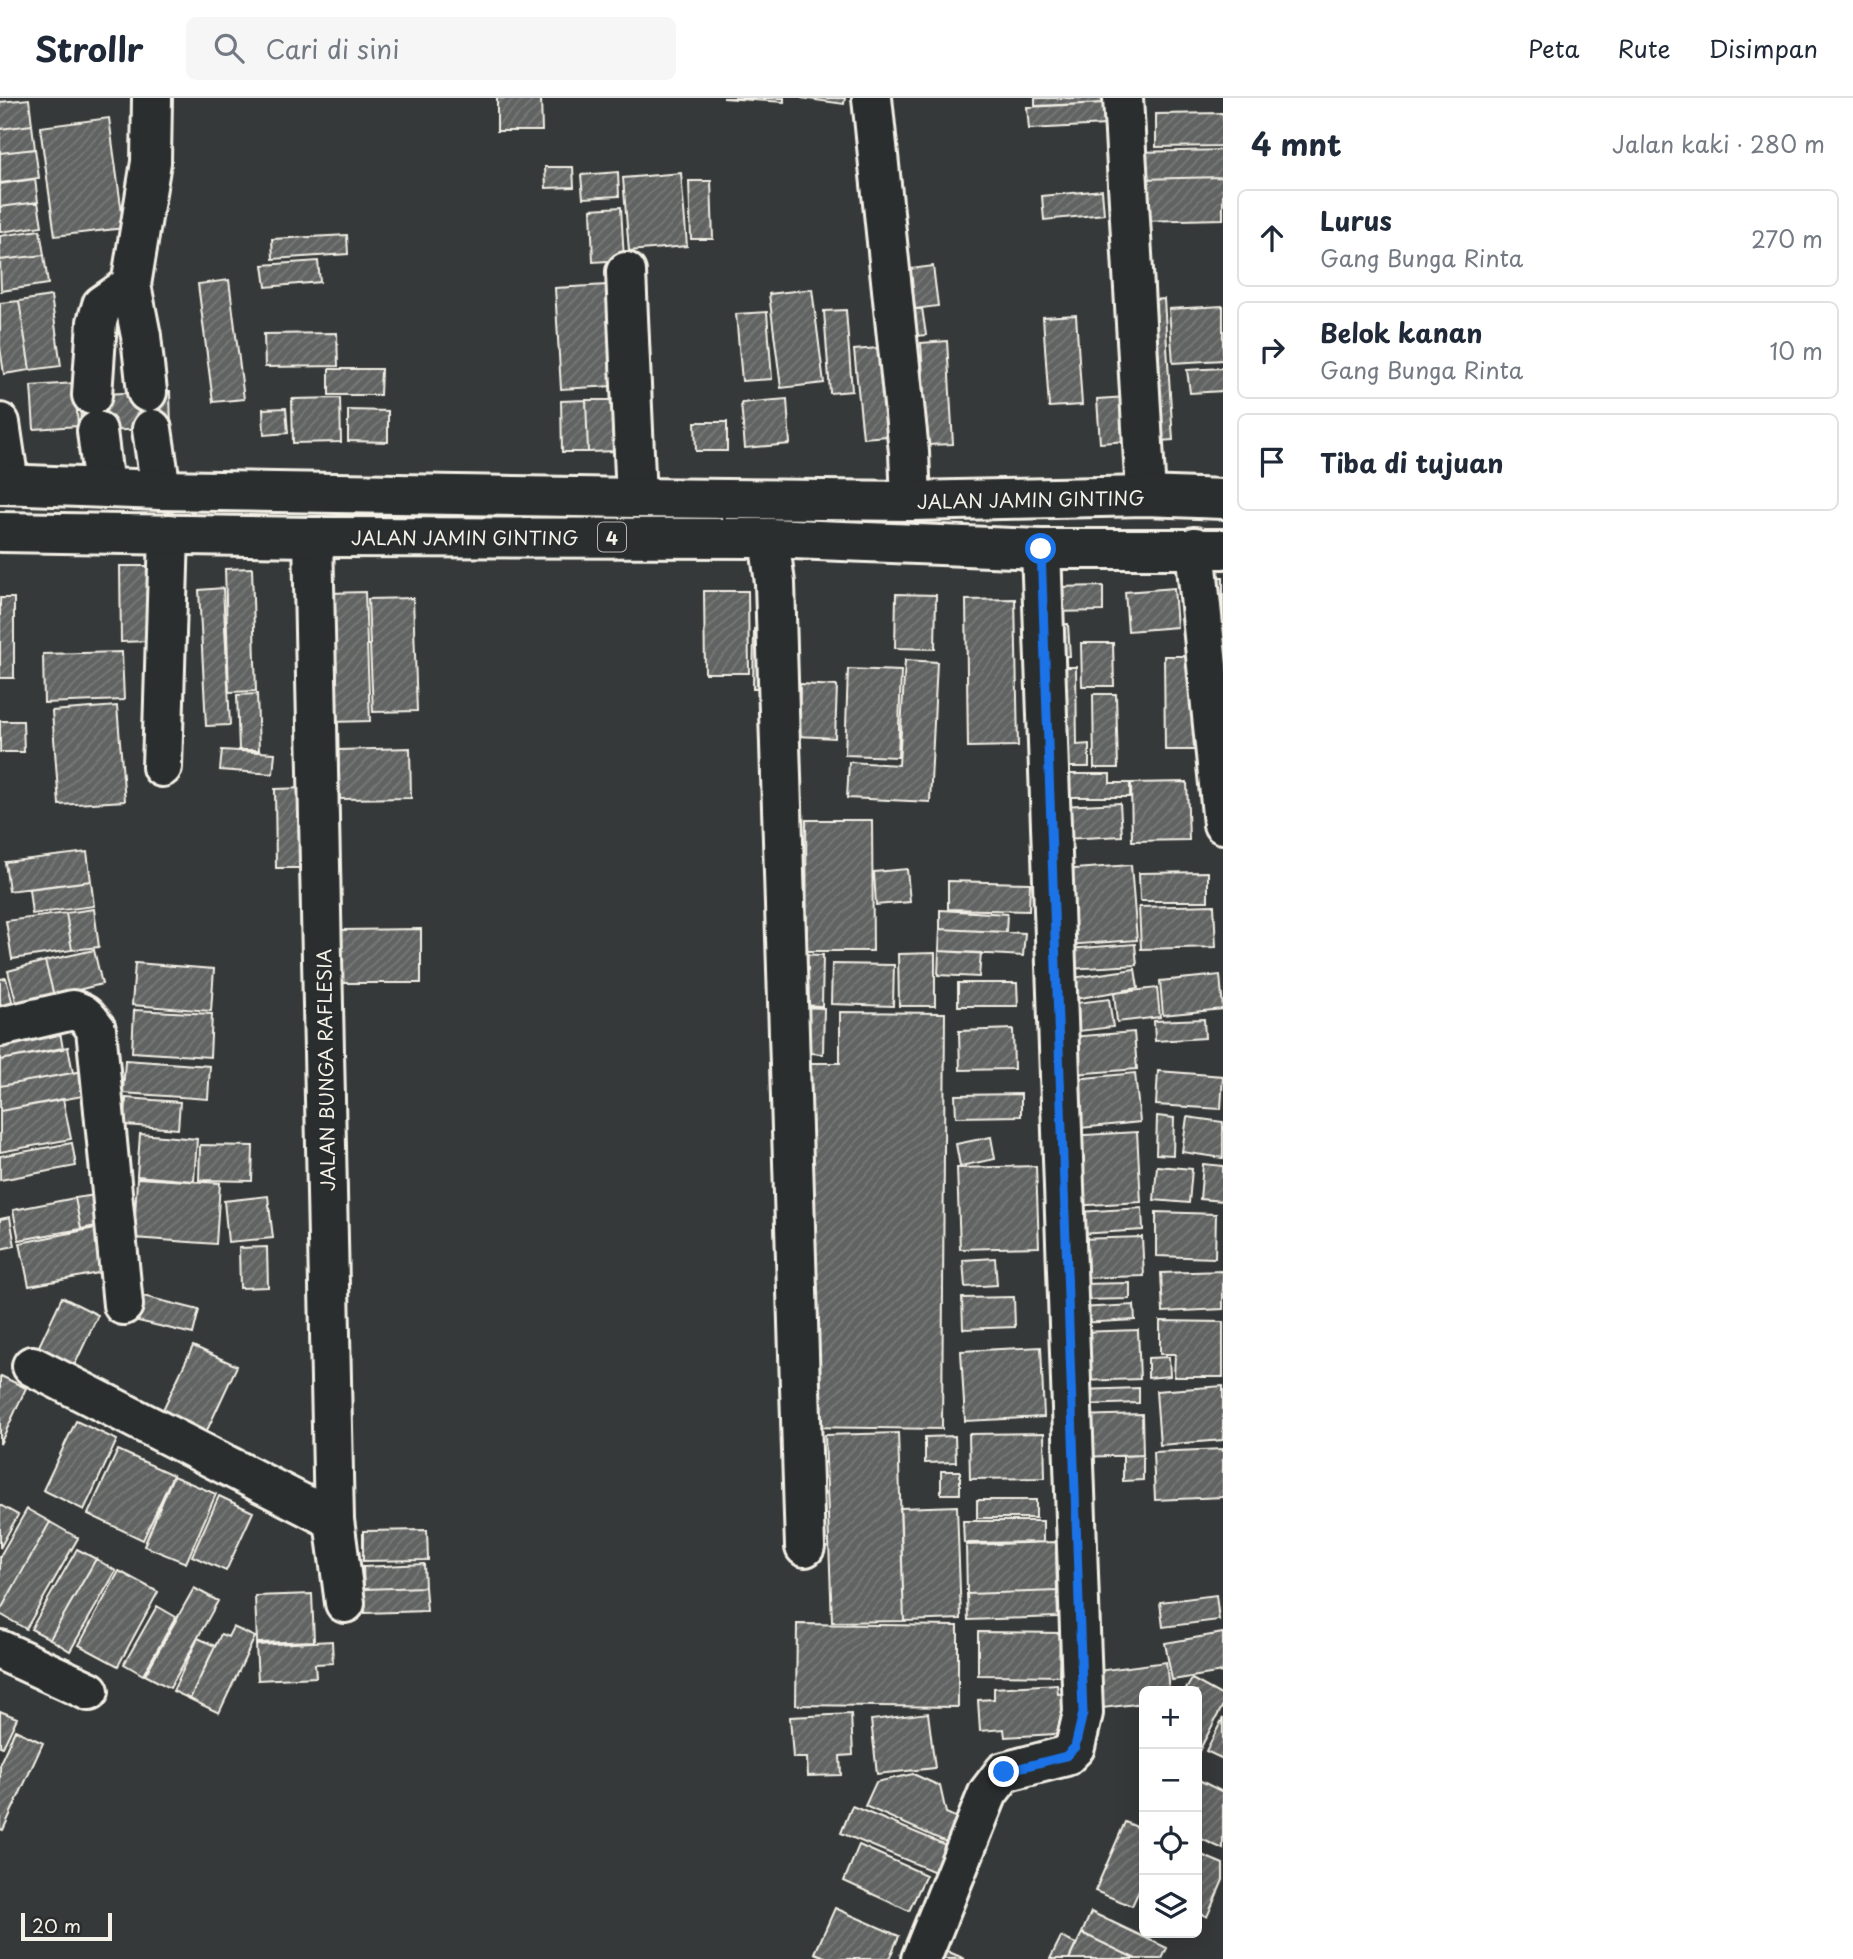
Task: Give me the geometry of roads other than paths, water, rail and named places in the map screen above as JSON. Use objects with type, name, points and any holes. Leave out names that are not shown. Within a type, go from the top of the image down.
[{"type":"main road","points":[[152,98],[151,162],[131,285],[141,336],[161,490]]},
{"type":"main road","points":[[872,98],[909,452],[911,501]]},
{"type":"main road","points":[[1123,98],[1146,496]]},
{"type":"main road","points":[[626,272],[636,498]]},
{"type":"main road","points":[[103,487],[94,413],[97,322],[102,305],[131,285]]},
{"type":"main road","points":[[0,423],[4,484]]},
{"type":"main road","name":"JALAN JAMIN GINTING","points":[[4,484],[161,490],[636,498],[911,501],[1146,496],[1223,499]]},
{"type":"main road","name":"JALAN JAMIN GINTING","points":[[0,532],[313,537],[769,538],[1041,549],[1209,548]]},
{"type":"main road","points":[[162,767],[169,534]]},
{"type":"main road","name":"JALAN BUNGA RAFLESIA","points":[[313,537],[334,1520],[345,1603]]},
{"type":"main road","points":[[769,538],[775,583],[805,1547]]},
{"type":"main road","points":[[1209,548],[1223,824]]},
{"type":"main road","points":[[921,1959],[995,1781],[1004,1772],[1066,1756],[1075,1747],[1083,1713],[1041,549]]},
{"type":"main road","points":[[0,1027],[73,1010],[88,1017],[96,1029],[123,1305]]},
{"type":"main road","points":[[32,1366],[334,1520]]},
{"type":"main road","points":[[0,1650],[89,1691]]}]
